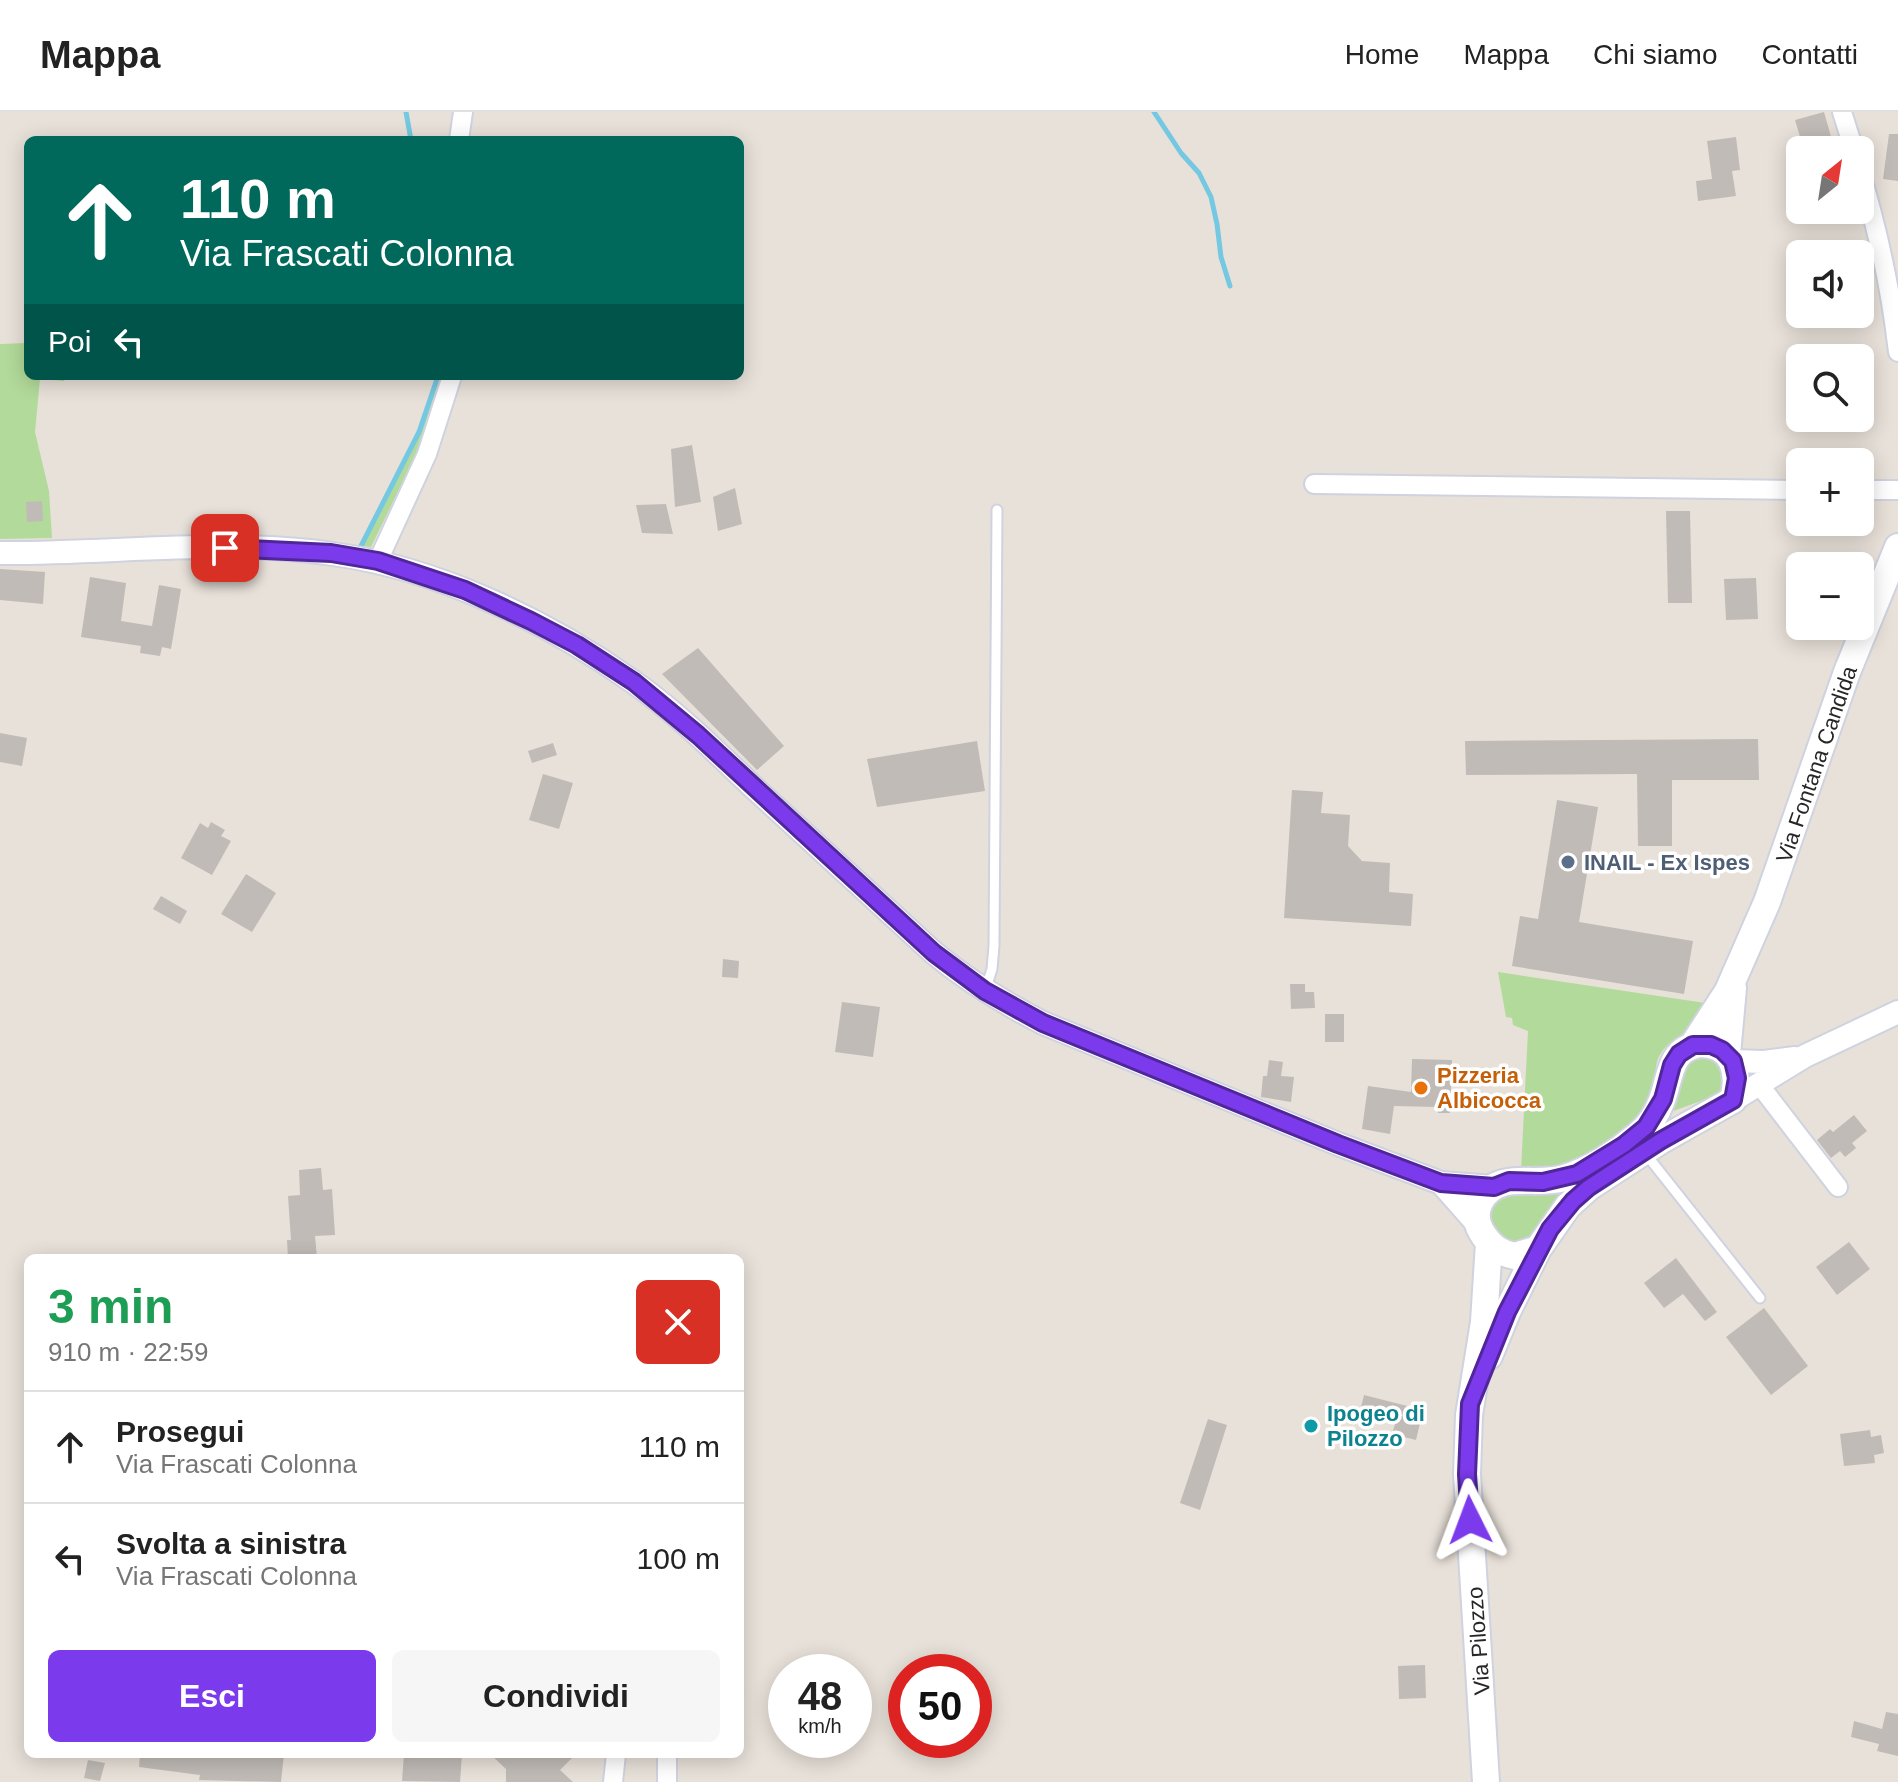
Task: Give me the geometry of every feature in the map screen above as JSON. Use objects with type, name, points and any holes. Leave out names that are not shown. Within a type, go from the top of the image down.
[{"type":"main road","name":"Via Fontana Candida","points":[[1494,1187],[1509,1181],[1543,1182],[1567,1177],[1629,1142],[1646,1127],[1657,1111],[1675,1059],[1693,1045],[1733,981],[1789,844],[1856,647],[1898,547]]},
{"type":"main road","name":"Via Fontana Candida","points":[[1733,981],[1730,1058],[1737,1078],[1733,1100]]},
{"type":"main road","points":[[1693,1045],[1711,1045],[1730,1058]]},
{"type":"main road","name":"Via Pilozzo","points":[[1470,1404],[1507,1312],[1538,1249],[1558,1218],[1578,1196],[1644,1152],[1733,1100]]},
{"type":"main road","name":"Via Pilozzo","points":[[1486,1782],[1468,1492],[1470,1404],[1484,1322],[1484,1234],[1477,1216],[1479,1204],[1494,1187]]},
{"type":"main road","points":[[1484,1234],[1502,1253],[1515,1256],[1538,1249]]},
{"type":"street","points":[[460,136],[463,112]]},
{"type":"street","points":[[1842,112],[1850,136]]},
{"type":"street","points":[[1874,224],[1894,317],[1898,352]]},
{"type":"street","points":[[378,561],[427,454],[451,380]]},
{"type":"street","points":[[1314,484],[1786,490]]},
{"type":"street","points":[[1874,490],[1898,490]]},
{"type":"street","points":[[0,553],[57,554],[200,547],[331,553],[378,561],[465,590],[577,645],[634,682],[698,735],[934,953],[985,991],[1043,1023],[1338,1144],[1441,1183],[1494,1187]]},
{"type":"street","points":[[1733,1100],[1805,1056],[1898,1012]]},
{"type":"street","points":[[1730,1058],[1764,1062],[1805,1056]]},
{"type":"street","points":[[1758,1083],[1838,1187]]},
{"type":"street","points":[[1441,1183],[1484,1234]]},
{"type":"street","points":[[613,1782],[616,1758]]},
{"type":"street","points":[[667,1758],[667,1782]]},
{"type":"lane","points":[[985,991],[992,969],[994,946],[997,510]]},
{"type":"lane","points":[[1644,1152],[1760,1298]]},
{"type":"green space","points":[[24,343],[24,380],[40,380],[35,432],[49,491],[52,538],[0,539],[0,344]]},
{"type":"green space","points":[[437,380],[444,380],[426,434],[371,547],[361,546],[419,432]]},
{"type":"green space","points":[[1498,972],[1712,1004],[1693,1029],[1663,1050],[1656,1068],[1655,1097],[1639,1118],[1577,1162],[1552,1173],[1537,1173],[1521,1170],[1528,1031],[1513,1025],[1512,1018],[1506,1017]]},
{"type":"green space","points":[[1715,1053],[1729,1081],[1720,1094],[1665,1114],[1690,1056]]},
{"type":"green space","points":[[1565,1188],[1533,1240],[1520,1244],[1502,1243],[1485,1218],[1493,1204],[1507,1192]]},
{"type":"building","points":[[1824,112],[1831,136],[1800,136],[1795,120]]},
{"type":"building","points":[[1889,134],[1898,134],[1898,181],[1883,179]]},
{"type":"building","points":[[1736,137],[1740,170],[1732,171],[1736,196],[1698,201],[1696,181],[1712,179],[1707,141]]},
{"type":"building","points":[[692,445],[701,502],[675,507],[671,449]]},
{"type":"building","points":[[735,488],[742,524],[718,531],[713,497]]},
{"type":"building","points":[[42,501],[43,521],[27,522],[26,502]]},
{"type":"building","points":[[666,504],[673,534],[642,533],[636,505]]},
{"type":"building","points":[[1666,511],[1690,511],[1692,603],[1668,603]]},
{"type":"building","points":[[0,569],[45,572],[43,604],[0,600]]},
{"type":"building","points":[[90,577],[126,583],[121,621],[152,626],[159,585],[181,589],[171,649],[162,647],[160,656],[140,653],[141,646],[81,637]]},
{"type":"building","points":[[1756,578],[1758,619],[1726,620],[1724,579]]},
{"type":"building","points":[[698,648],[784,746],[757,770],[662,674]]},
{"type":"building","points":[[0,733],[27,738],[22,766],[0,762]]},
{"type":"building","points":[[1758,739],[1759,780],[1672,780],[1672,846],[1638,846],[1637,774],[1466,775],[1465,741]]},
{"type":"building","points":[[977,741],[985,791],[877,807],[867,759]]},
{"type":"building","points":[[553,743],[557,755],[532,763],[528,751]]},
{"type":"building","points":[[543,774],[573,783],[559,829],[529,820]]},
{"type":"building","points":[[1292,790],[1323,792],[1321,813],[1350,815],[1348,846],[1362,861],[1390,863],[1389,892],[1413,894],[1411,926],[1284,918]]},
{"type":"building","name":"INAIL - Ex Ispes","points":[[1557,800],[1598,807],[1579,922],[1693,941],[1684,994],[1512,966],[1520,916],[1538,919]]},
{"type":"building","points":[[211,822],[225,830],[221,836],[231,841],[212,875],[181,858],[200,823],[208,828]]},
{"type":"building","points":[[246,874],[276,893],[252,932],[221,914]]},
{"type":"building","points":[[161,896],[187,911],[180,924],[153,909]]},
{"type":"building","points":[[723,959],[739,961],[738,978],[722,977]]},
{"type":"building","points":[[1290,984],[1305,984],[1305,992],[1314,992],[1315,1008],[1291,1009]]},
{"type":"building","points":[[842,1002],[880,1007],[873,1057],[835,1052]]},
{"type":"building","points":[[1325,1014],[1344,1014],[1344,1042],[1325,1042]]},
{"type":"building","points":[[1412,1059],[1452,1060],[1450,1113],[1438,1113],[1437,1107],[1394,1106],[1390,1134],[1362,1129],[1368,1086],[1411,1092]]},
{"type":"building","points":[[1269,1060],[1283,1062],[1281,1076],[1294,1077],[1291,1102],[1261,1097],[1263,1076],[1267,1076]]},
{"type":"building","points":[[1854,1115],[1867,1131],[1852,1143],[1856,1148],[1845,1157],[1840,1151],[1831,1158],[1817,1140]]},
{"type":"building","points":[[321,1168],[323,1190],[332,1189],[335,1235],[315,1236],[317,1254],[288,1254],[287,1240],[291,1240],[288,1196],[300,1195],[299,1170]]},
{"type":"building","points":[[1849,1242],[1870,1269],[1837,1295],[1816,1267]]},
{"type":"building","points":[[1676,1258],[1717,1312],[1705,1321],[1683,1294],[1664,1308],[1644,1283]]},
{"type":"building","points":[[1764,1308],[1808,1366],[1771,1395],[1726,1337]]},
{"type":"building","points":[[1364,1395],[1423,1410],[1416,1440],[1392,1434],[1396,1421],[1360,1411]]},
{"type":"building","points":[[1208,1419],[1227,1425],[1200,1510],[1180,1503]]},
{"type":"building","points":[[1870,1430],[1871,1437],[1881,1435],[1884,1453],[1874,1455],[1875,1463],[1844,1466],[1840,1434]]},
{"type":"building","points":[[1425,1665],[1426,1698],[1399,1699],[1398,1666]]},
{"type":"building","points":[[1886,1712],[1898,1714],[1898,1756],[1877,1751],[1879,1744],[1851,1737],[1854,1721],[1882,1729]]},
{"type":"building","points":[[140,1758],[284,1758],[281,1782],[199,1780],[200,1775],[139,1767]]},
{"type":"building","points":[[404,1758],[462,1758],[460,1782],[402,1781]]},
{"type":"building","points":[[494,1758],[572,1758],[560,1770],[573,1782],[506,1782],[506,1769]]},
{"type":"building","points":[[88,1760],[105,1763],[100,1781],[84,1778]]},
{"type":"waterway","points":[[406,112],[410,136]]},
{"type":"waterway","points":[[1154,112],[1181,153],[1199,173],[1211,197],[1221,257],[1230,286]]},
{"type":"waterway","points":[[361,546],[419,432],[437,380]]},
{"type":"place","name":"INAIL - Ex Ispes","points":[[1568,862]]},
{"type":"place","name":"Pizzeria Albicocca","points":[[1421,1088]]},
{"type":"place","name":"Ipogeo di Pilozzo","points":[[1311,1426]]},
{"type":"route","points":[[225,548],[331,553],[378,561],[465,590],[577,645],[634,682],[698,735],[934,953],[973,984],[1043,1023],[1441,1183],[1494,1187],[1509,1181],[1543,1182],[1577,1174],[1624,1145],[1646,1127],[1663,1099],[1669,1070],[1683,1051],[1706,1043],[1727,1054],[1733,1061],[1737,1078],[1733,1100],[1599,1179],[1568,1206],[1538,1249],[1507,1312],[1470,1404],[1467,1474],[1470,1520]]}]
